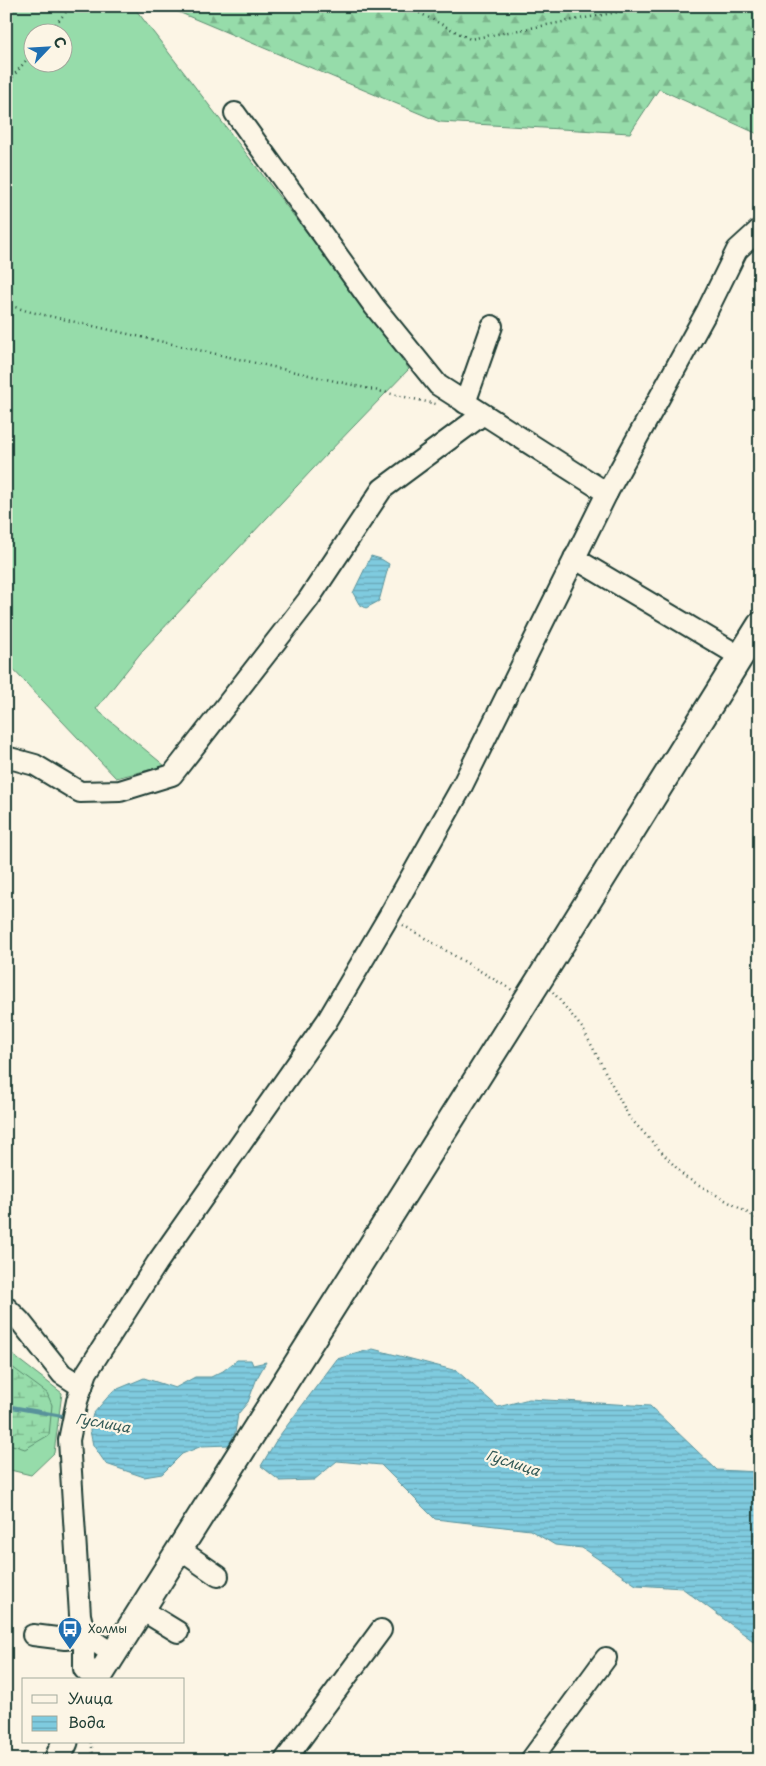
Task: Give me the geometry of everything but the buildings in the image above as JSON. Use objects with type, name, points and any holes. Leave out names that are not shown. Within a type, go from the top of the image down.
[{"type":"main road","points":[[97,1678],[541,977],[760,625]]},
{"type":"main road","points":[[57,1760],[65,1744]]},
{"type":"street","points":[[234,113],[374,306],[438,385],[482,415],[607,493]]},
{"type":"street","points":[[114,1654],[89,1636],[82,1626],[80,1615],[69,1440],[79,1394],[87,1372],[157,1263],[327,1021],[389,916],[460,790],[607,493],[707,311],[737,250],[760,230]]},
{"type":"street","points":[[465,403],[492,326]]},
{"type":"street","points":[[6,757],[35,765],[80,792],[120,792],[172,775],[308,600],[382,490],[482,415]]},
{"type":"street","points":[[574,558],[741,657]]},
{"type":"street","points":[[6,1307],[20,1321],[79,1394]]},
{"type":"street","points":[[179,1550],[218,1576]]},
{"type":"street","points":[[142,1610],[178,1632]]},
{"type":"street","points":[[285,1760],[381,1630]]},
{"type":"street","points":[[33,1635],[66,1639],[89,1636]]},
{"type":"street","points":[[89,1636],[84,1645],[84,1669],[94,1678]]},
{"type":"street","points":[[531,1760],[606,1658]]},
{"type":"path","points":[[57,22],[71,6]]},
{"type":"path","points":[[406,6],[470,39],[651,6]]},
{"type":"path","points":[[6,85],[22,65]]},
{"type":"path","points":[[6,304],[27,311],[444,406]]},
{"type":"path","points":[[389,916],[526,999]]},
{"type":"path","points":[[541,977],[582,1029],[629,1117],[685,1177],[755,1217],[760,1225]]},
{"type":"path","points":[[91,1744],[94,1760]]},
{"type":"green space","points":[[6,6],[133,6],[409,369],[143,650],[96,709],[165,766],[116,778],[6,662]]},
{"type":"green space","points":[[164,6],[760,6],[760,135],[659,89],[630,133],[440,122]]},
{"type":"green space","points":[[6,1350],[62,1393],[54,1453],[31,1475],[6,1469]]},
{"type":"green space","points":[[6,1366],[12,1367],[47,1393],[52,1405],[49,1435],[25,1449],[6,1443]]},
{"type":"water","points":[[371,556],[389,564],[379,601],[366,608],[359,604],[353,593]]},
{"type":"water","points":[[373,1349],[457,1371],[498,1407],[529,1399],[650,1406],[717,1470],[760,1472],[760,1646],[682,1588],[636,1585],[582,1548],[555,1545],[530,1530],[435,1519],[381,1465],[337,1461],[314,1480],[280,1481],[261,1466],[277,1439],[337,1359]]},
{"type":"water","points":[[237,1360],[251,1360],[253,1365],[266,1362],[257,1378],[248,1402],[238,1414],[235,1433],[229,1445],[202,1446],[182,1454],[162,1474],[144,1477],[106,1464],[93,1445],[90,1431],[93,1414],[113,1391],[144,1378],[175,1388],[195,1377],[211,1377],[223,1371]]},
{"type":"waterway","name":"Гуслица","points":[[6,1406],[68,1417]]},
{"type":"waterway","name":"Гуслица","points":[[80,1419],[95,1422]]},
{"type":"place","name":"Холмы","points":[[70,1650]]}]
